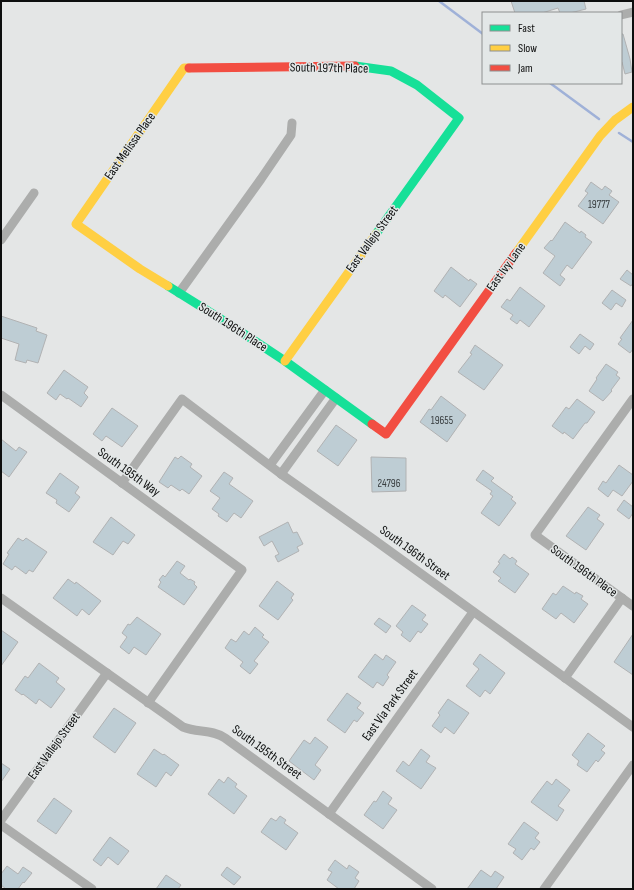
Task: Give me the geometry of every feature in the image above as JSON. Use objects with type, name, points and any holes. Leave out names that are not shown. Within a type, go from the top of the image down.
[{"type":"street","points":[[622,15],[633,12]]},
{"type":"street","name":"South 197th Place","points":[[184,68],[354,66],[391,71],[417,85],[459,118]]},
{"type":"street","name":"East Melissa Place","points":[[76,224],[184,68]]},
{"type":"street","name":"East Ivy Lane","points":[[386,434],[600,136],[616,118],[633,107]]},
{"type":"street","name":"East Vallejo Street","points":[[285,361],[459,118]]},
{"type":"street","points":[[179,293],[291,135],[292,123]]},
{"type":"street","points":[[1,240],[34,193]]},
{"type":"street","name":"South 196th Place","points":[[76,224],[140,269],[229,324],[285,361],[386,434]]},
{"type":"street","points":[[270,465],[325,390]]},
{"type":"street","name":"South 195th Way","points":[[1,395],[242,570],[148,703]]},
{"type":"street","points":[[281,474],[336,398]]},
{"type":"street","name":"South 196th Street","points":[[122,483],[182,399],[281,474],[633,727]]},
{"type":"street","name":"South 196th Place","points":[[633,399],[535,535],[633,606]]},
{"type":"street","points":[[309,412],[320,420]]},
{"type":"street","name":"South 195th Street","points":[[1,598],[183,727],[191,730],[219,734],[432,889]]},
{"type":"street","points":[[565,678],[622,598]]},
{"type":"street","name":"East Via Park Street","points":[[329,814],[473,612]]},
{"type":"street","name":"East Vallejo Street","points":[[1,820],[107,673]]},
{"type":"street","points":[[544,889],[633,765]]},
{"type":"street","points":[[1,825],[92,889]]},
{"type":"building","points":[[511,1],[584,1],[586,9],[574,12],[560,12],[558,8],[545,12],[515,12]]},
{"type":"building","points":[[622,34],[630,59],[632,72],[625,74],[622,62]]},
{"type":"building","points":[[591,182],[602,190],[605,186],[612,191],[609,195],[619,202],[603,224],[578,206],[588,193],[585,191]]},
{"type":"building","points":[[565,222],[580,233],[581,231],[586,235],[585,237],[592,242],[572,269],[567,265],[560,275],[565,279],[560,286],[543,273],[555,256],[544,248],[551,240],[552,241]]},
{"type":"building","points":[[451,267],[469,281],[470,279],[477,284],[460,307],[445,295],[443,298],[434,291]]},
{"type":"building","points":[[627,270],[633,275],[633,283],[631,286],[620,279]]},
{"type":"building","points":[[520,287],[545,306],[529,327],[520,320],[517,324],[510,319],[513,315],[501,307],[507,299],[510,301]]},
{"type":"building","points":[[612,290],[626,300],[622,307],[616,303],[611,310],[602,303]]},
{"type":"building","points":[[1,316],[37,328],[36,331],[47,335],[38,363],[27,360],[26,363],[15,360],[19,344],[1,338]]},
{"type":"building","points":[[633,320],[633,349],[630,353],[618,344],[622,339],[620,338]]},
{"type":"building","points":[[580,334],[594,344],[590,350],[585,346],[579,354],[570,347]]},
{"type":"building","points":[[475,345],[503,365],[484,390],[458,372],[472,354],[470,353]]},
{"type":"building","points":[[606,364],[618,372],[616,375],[620,378],[611,390],[612,391],[603,401],[589,391]]},
{"type":"building","points":[[64,370],[88,387],[84,393],[88,397],[81,407],[60,394],[56,400],[47,393]]},
{"type":"building","points":[[441,396],[466,415],[447,442],[420,422]]},
{"type":"building","points":[[577,399],[595,412],[573,439],[564,432],[563,434],[552,426],[566,407],[569,409]]},
{"type":"building","points":[[112,408],[138,426],[122,447],[106,436],[102,441],[93,434]]},
{"type":"building","points":[[336,425],[357,440],[338,466],[317,451]]},
{"type":"building","points":[[1,439],[16,451],[19,447],[27,452],[9,477],[1,471]]},
{"type":"building","points":[[181,456],[192,464],[190,467],[202,476],[189,494],[182,489],[180,491],[171,485],[168,488],[159,482],[175,457],[178,459]]},
{"type":"building","points":[[371,457],[406,458],[406,491],[372,492]]},
{"type":"building","points":[[619,465],[633,475],[633,481],[622,496],[613,490],[608,497],[598,489],[603,481],[606,483]]},
{"type":"building","points":[[483,470],[494,478],[491,481],[513,497],[511,499],[516,503],[499,526],[481,513],[493,496],[490,494],[492,491],[476,480]]},
{"type":"building","points":[[224,472],[233,478],[229,484],[253,501],[241,518],[234,513],[227,522],[218,516],[219,514],[212,509],[220,498],[210,491]]},
{"type":"building","points":[[60,473],[79,487],[75,493],[80,497],[69,512],[56,503],[57,500],[46,493]]},
{"type":"building","points":[[624,500],[633,507],[633,513],[629,519],[617,510]]},
{"type":"building","points":[[588,507],[600,515],[597,519],[604,524],[586,550],[566,536]]},
{"type":"building","points":[[111,517],[135,535],[128,544],[123,541],[113,555],[93,542]]},
{"type":"building","points":[[288,522],[293,533],[297,532],[303,544],[297,547],[299,551],[278,562],[275,556],[279,554],[272,541],[264,546],[259,537]]},
{"type":"building","points":[[18,538],[23,541],[26,538],[47,552],[33,572],[29,570],[26,574],[15,566],[12,570],[3,564],[9,554],[7,553]]},
{"type":"building","points":[[504,554],[510,559],[512,557],[517,561],[515,564],[529,574],[515,593],[498,581],[501,578],[493,572],[500,563],[498,562]]},
{"type":"building","points":[[177,561],[185,566],[180,573],[189,580],[190,579],[195,582],[194,584],[197,587],[184,605],[158,587],[161,582],[159,580],[163,575],[165,577]]},
{"type":"building","points":[[68,579],[75,584],[76,582],[101,601],[89,615],[82,609],[77,616],[53,598]]},
{"type":"building","points":[[277,581],[294,594],[291,598],[293,600],[278,620],[259,606]]},
{"type":"building","points":[[563,586],[575,594],[576,592],[583,596],[581,599],[588,604],[574,623],[561,613],[556,619],[542,609],[553,593],[556,595]]},
{"type":"building","points":[[412,605],[426,615],[422,620],[428,624],[421,633],[418,631],[410,642],[401,635],[403,632],[396,626]]},
{"type":"building","points":[[137,617],[161,634],[146,655],[134,647],[129,654],[120,647],[127,637],[122,633],[128,624],[130,625]]},
{"type":"building","points":[[379,618],[391,626],[386,633],[374,624]]},
{"type":"building","points":[[255,627],[264,635],[262,637],[269,642],[254,661],[258,664],[250,674],[240,666],[243,662],[225,648],[231,639],[236,642],[244,631],[249,635]]},
{"type":"building","points":[[1,630],[18,642],[1,666]]},
{"type":"building","points":[[633,634],[633,675],[614,662]]},
{"type":"building","points":[[375,654],[383,660],[386,655],[396,662],[387,675],[389,677],[383,686],[377,682],[373,688],[358,677]]},
{"type":"building","points":[[480,654],[505,673],[490,694],[485,690],[480,697],[466,686],[479,669],[473,664]]},
{"type":"building","points":[[39,663],[59,678],[56,682],[65,689],[51,708],[39,699],[36,704],[15,690],[25,676],[28,678]]},
{"type":"building","points":[[347,693],[361,703],[357,708],[364,713],[357,722],[354,720],[345,733],[327,720]]},
{"type":"building","points":[[448,699],[469,713],[454,734],[445,727],[441,733],[432,726],[440,715],[438,713]]},
{"type":"building","points":[[114,708],[136,723],[115,753],[93,737]]},
{"type":"building","points":[[588,733],[605,746],[601,750],[605,753],[598,762],[596,760],[587,772],[577,765],[579,761],[572,755]]},
{"type":"building","points":[[315,737],[328,747],[315,765],[321,770],[314,780],[289,761],[304,740],[310,744]]},
{"type":"building","points":[[154,749],[179,765],[171,776],[166,772],[156,787],[137,774]]},
{"type":"building","points":[[421,749],[430,756],[426,762],[436,768],[421,789],[396,771],[403,761],[409,766]]},
{"type":"building","points":[[1,763],[10,769],[1,782]]},
{"type":"building","points":[[228,777],[237,784],[235,787],[247,796],[234,814],[208,794],[219,779],[224,783]]},
{"type":"building","points":[[556,779],[570,790],[558,806],[564,810],[557,821],[531,802],[547,781],[552,785]]},
{"type":"building","points":[[383,791],[392,798],[388,804],[397,810],[383,829],[364,815],[374,801],[376,802]]},
{"type":"building","points":[[54,798],[72,811],[56,834],[37,821]]},
{"type":"building","points":[[280,816],[286,820],[284,823],[298,833],[286,850],[261,832],[271,818],[276,821]]},
{"type":"building","points":[[524,822],[539,833],[535,838],[540,842],[534,850],[531,848],[522,860],[513,853],[516,849],[508,844]]},
{"type":"building","points":[[110,837],[129,851],[118,865],[108,857],[101,866],[93,860]]},
{"type":"building","points":[[335,860],[347,869],[349,865],[359,872],[355,878],[359,881],[354,889],[339,889],[327,880],[332,872],[328,870]]},
{"type":"building","points":[[7,866],[18,874],[23,867],[32,873],[18,889],[6,889],[1,885],[1,874]]},
{"type":"building","points":[[227,867],[241,877],[234,885],[221,875]]},
{"type":"building","points":[[481,870],[491,877],[495,871],[504,877],[496,889],[467,889]]},
{"type":"building","points":[[166,875],[181,885],[178,889],[156,889]]},
{"type":"waterway","points":[[439,1],[482,33]]},
{"type":"waterway","points":[[551,84],[599,119]]},
{"type":"waterway","points":[[619,133],[633,142]]},
{"type":"traffic: fast","points":[[355,66],[391,71],[417,85],[459,118],[376,234]]},
{"type":"traffic: fast","points":[[168,286],[285,361],[372,424]]},
{"type":"traffic: slow","points":[[168,286],[140,269],[76,224],[184,68],[189,68]]},
{"type":"traffic: slow","points":[[516,253],[600,136],[615,120],[633,107]]},
{"type":"traffic: slow","points":[[285,361],[376,234]]},
{"type":"traffic: jam","points":[[189,68],[355,66]]},
{"type":"traffic: jam","points":[[372,424],[386,434],[516,253]]}]
